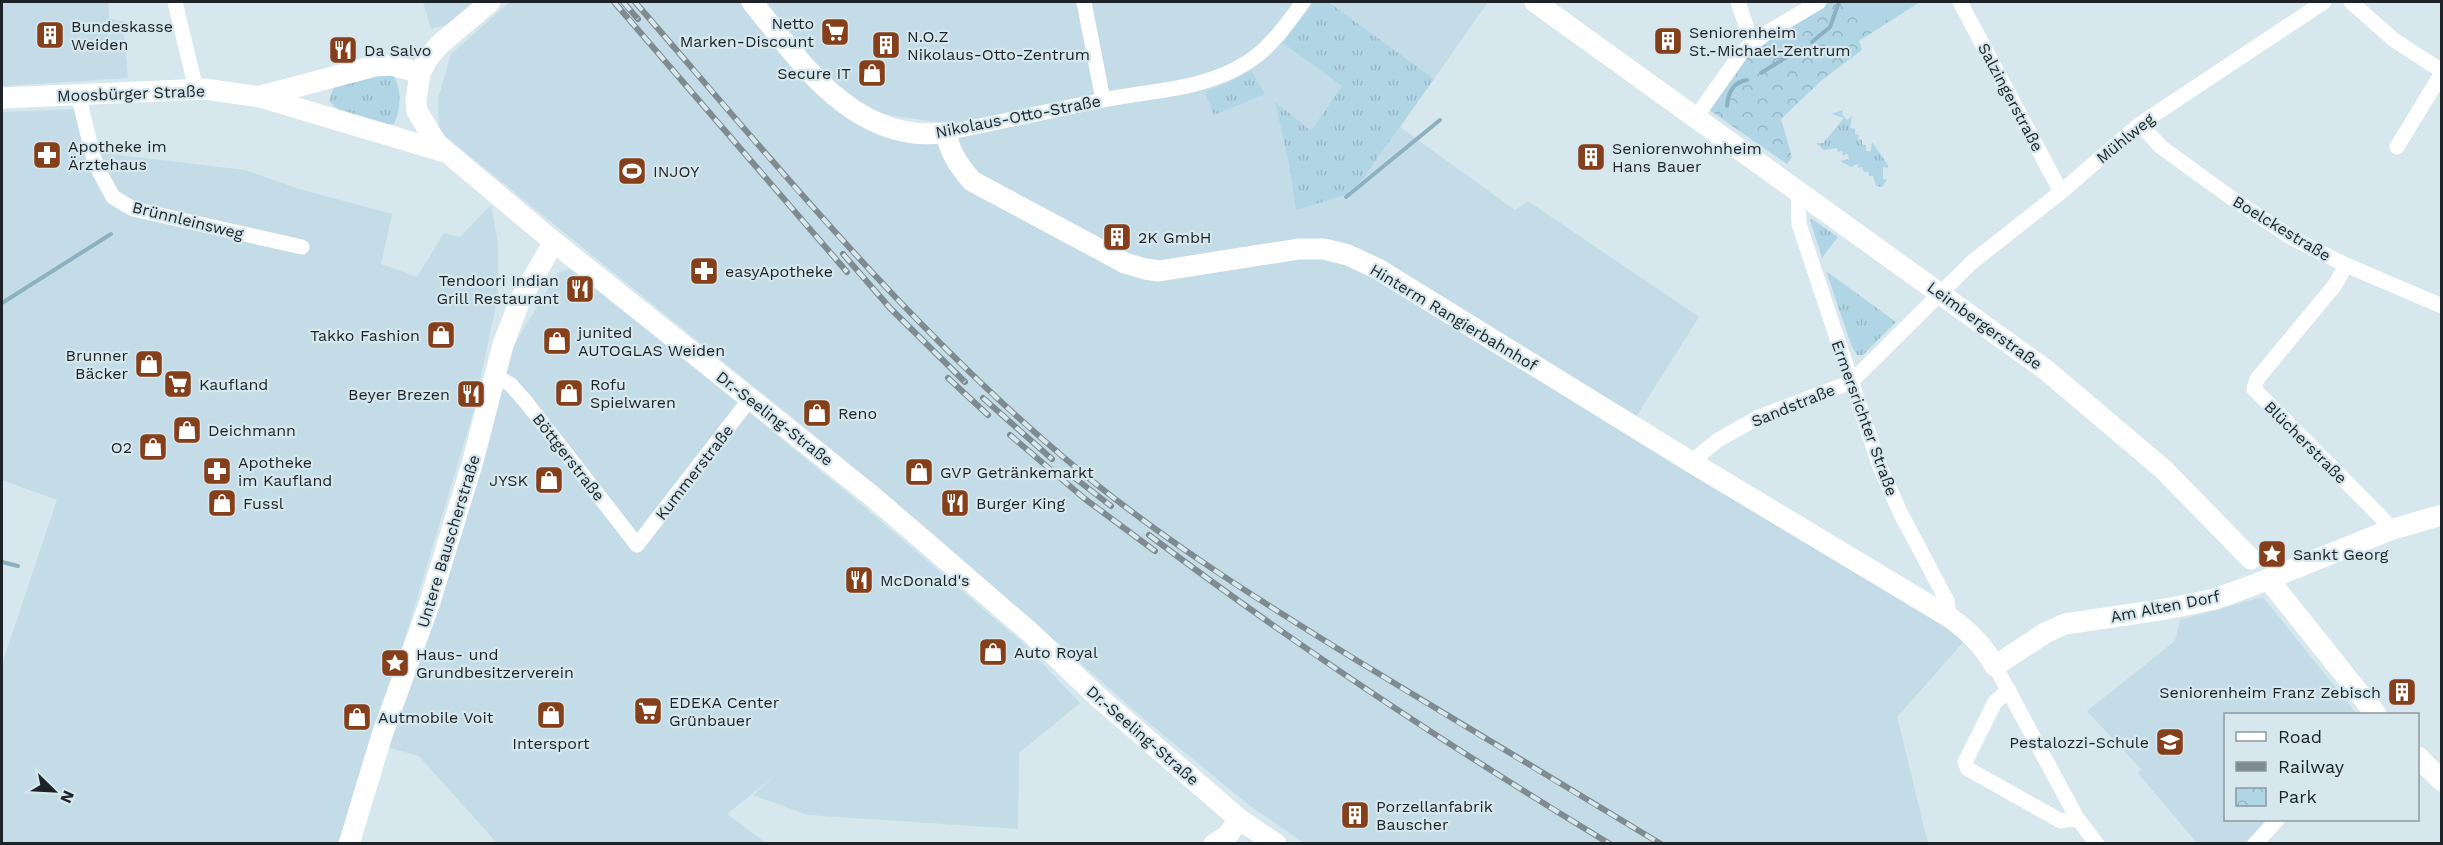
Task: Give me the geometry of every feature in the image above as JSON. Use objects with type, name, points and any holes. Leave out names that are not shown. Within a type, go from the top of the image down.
[{"type":"street","points":[[175,2],[196,89]]},
{"type":"street","points":[[382,133],[405,122],[417,111],[420,73],[428,58],[439,45],[490,2]]},
{"type":"street","name":"Nikolaus-Otto-Straße","points":[[753,2],[813,77],[850,107],[893,128],[914,133],[946,133],[1103,100],[1197,84],[1224,75],[1247,63],[1269,47],[1303,2]]},
{"type":"street","points":[[1084,2],[1103,100]]},
{"type":"street","name":"Leimbergerstraße","points":[[1535,2],[2017,347],[2077,394],[2163,469],[2251,559],[2373,713]]},
{"type":"street","points":[[1738,2],[1752,43]]},
{"type":"street","points":[[1696,117],[1742,52],[1752,43],[1819,2]]},
{"type":"street","name":"Salzingerstraße","points":[[1960,2],[2061,192]]},
{"type":"street","name":"Mühlweg","points":[[1941,293],[1971,262],[2061,192],[2140,124],[2324,2]]},
{"type":"street","points":[[2351,2],[2394,40],[2442,72],[2397,147]]},
{"type":"street","name":"Moosbürger Straße","points":[[260,97],[375,66],[398,66],[420,73]]},
{"type":"street","name":"Moosbürger Straße","points":[[2,98],[196,89],[260,97],[448,154]]},
{"type":"street","name":"Brünnleinsweg","points":[[78,94],[93,156],[113,197],[133,209],[302,247]]},
{"type":"street","name":"Dr.-Seeling-Straße","points":[[417,111],[431,136],[448,154],[923,538],[1031,633],[1098,697],[1239,819],[1276,843]]},
{"type":"street","name":"Boelckestraße","points":[[2140,124],[2161,147],[2292,238],[2346,265],[2442,306]]},
{"type":"street","name":"Hinterm Rangierbahnhof","points":[[946,133],[950,149],[960,167],[972,181],[1099,250],[1125,263],[1144,269],[1159,271],[1299,249],[1336,251],[1363,262],[1445,309],[1691,462],[1949,617]]},
{"type":"street","name":"Ermersrichter Straße","points":[[1798,191],[1799,224],[1880,467],[1900,512],[1947,601],[1949,617]]},
{"type":"street","name":"Untere Bauscherstraße","points":[[349,843],[382,735],[429,605],[473,460],[503,345],[520,300],[554,242]]},
{"type":"street","name":"Blücherstraße","points":[[2346,265],[2335,285],[2257,379],[2254,389],[2384,520],[2390,530]]},
{"type":"street","name":"Sandstraße","points":[[1691,462],[1718,440],[1759,417],[1851,382],[1941,293]]},
{"type":"street","name":"Böttgerstraße","points":[[495,376],[510,384],[637,545]]},
{"type":"street","name":"Kummerstraße","points":[[637,545],[750,399]]},
{"type":"street","name":"Am Alten Dorf","points":[[1995,666],[2044,633],[2064,624],[2215,599],[2390,530],[2442,515]]},
{"type":"street","points":[[1949,617],[1971,633],[1986,650],[2077,818],[2097,843]]},
{"type":"street","points":[[2008,690],[1995,702],[1965,762],[1968,769],[2061,821],[2077,818]]},
{"type":"street","points":[[2419,758],[2442,781]]},
{"type":"street","points":[[1214,843],[1228,835],[1239,819]]},
{"type":"street","points":[[2255,843],[2275,821]]},
{"type":"shaded area","points":[[2,2],[108,2],[109,18],[123,22],[128,78],[2,86]]},
{"type":"shaded area","points":[[423,2],[477,2],[449,24],[431,29]]},
{"type":"shaded area","points":[[510,2],[741,2],[824,94],[936,143],[965,185],[1125,268],[1296,253],[1345,260],[1966,639],[1897,717],[1928,843],[1304,843],[1249,805],[1144,719],[938,538],[439,131],[438,99],[451,54]]},
{"type":"shaded area","points":[[765,2],[1488,2],[1400,127],[1515,210],[1528,201],[1699,317],[1634,420],[1349,249],[1145,264],[985,184],[958,150],[953,124],[894,116],[870,110],[854,100],[817,70]]},
{"type":"shaded area","points":[[77,109],[91,161],[101,153],[245,170],[299,189],[392,214],[381,264],[417,277],[444,233],[460,237],[491,205],[498,243],[498,295],[474,410],[343,843],[2,843],[2,664],[57,500],[2,480],[2,112]]},
{"type":"shaded area","points":[[573,268],[850,495],[1023,643],[1080,703],[1019,753],[1018,829],[808,815],[753,795],[778,773],[727,814],[766,843],[497,843],[419,756],[387,747],[509,354],[557,273]]},
{"type":"shaded area","name":"Pestalozzi-Schule","points":[[2263,597],[2356,713],[2224,713],[2224,821],[2265,821],[2245,843],[2197,843],[2138,773],[2141,769],[2087,711],[2175,641],[2180,620]]},
{"type":"green space","points":[[1314,2],[1328,2],[1434,79],[1361,181],[1345,195],[1296,210],[1289,164],[1275,102],[1311,131],[1342,86],[1283,43]]},
{"type":"green space","points":[[1826,2],[1920,2],[1859,41],[1862,50],[1822,80],[1781,119],[1792,157],[1787,164],[1705,107],[1747,54]]},
{"type":"green space","points":[[1847,2],[1914,2],[1867,32]]},
{"type":"green space","points":[[1251,70],[1265,94],[1214,115],[1205,92],[1226,84]]},
{"type":"green space","points":[[382,74],[393,74],[398,86],[399,105],[394,124],[386,124],[337,109],[329,101],[334,87]]},
{"type":"green space","points":[[1843,110],[1842,114],[1847,120],[1852,116],[1850,128],[1855,129],[1855,134],[1859,135],[1858,139],[1862,140],[1862,145],[1866,145],[1866,151],[1871,151],[1872,142],[1888,165],[1888,168],[1883,167],[1883,179],[1887,180],[1882,187],[1876,186],[1873,176],[1869,176],[1868,171],[1864,172],[1862,167],[1858,168],[1858,164],[1851,167],[1840,161],[1849,159],[1848,154],[1843,155],[1842,151],[1838,152],[1837,148],[1824,150],[1816,143],[1823,143],[1844,118],[1832,114]]},
{"type":"green space","points":[[1812,219],[1838,237],[1822,258],[1810,220]]},
{"type":"green space","points":[[1826,271],[1896,322],[1863,355],[1857,355],[1852,347]]},
{"type":"waterway","points":[[1812,42],[1830,27],[1839,2]]},
{"type":"waterway","points":[[1761,73],[1801,48]]},
{"type":"waterway","points":[[1727,106],[1732,89],[1738,83],[1747,80]]},
{"type":"waterway","points":[[1346,197],[1440,120]]},
{"type":"waterway","points":[[2,303],[111,234]]},
{"type":"waterway","points":[[2,562],[18,566]]},
{"type":"railway","points":[[614,2],[847,272]]},
{"type":"railway","points":[[623,2],[638,19]]},
{"type":"railway","points":[[635,2],[842,240],[896,298],[1009,409],[1068,461],[1138,516],[1248,592],[1661,844]]},
{"type":"railway","points":[[843,254],[890,308],[965,382]]},
{"type":"railway","points":[[948,378],[988,415]]},
{"type":"railway","points":[[983,398],[1052,459]]},
{"type":"railway","points":[[1010,435],[1085,499],[1155,551]]},
{"type":"railway","points":[[1071,475],[1111,506]]},
{"type":"railway","points":[[1149,535],[1261,617],[1376,696],[1610,844]]},
{"type":"place","name":"Netto Marken-Discount","points":[[835,32]]},
{"type":"place","name":"Bundeskasse Weiden","points":[[50,35]]},
{"type":"place","name":"Seniorenheim St.-Michael-Zentrum","points":[[1668,41]]},
{"type":"place","name":"N.O.Z Nikolaus-Otto-Zentrum","points":[[886,45]]},
{"type":"place","name":"Da Salvo","points":[[343,50]]},
{"type":"place","name":"Secure IT","points":[[872,73]]},
{"type":"place","name":"Apotheke im Ärztehaus","points":[[47,155]]},
{"type":"place","name":"Seniorenwohnheim Hans Bauer","points":[[1591,157]]},
{"type":"place","name":"INJOY","points":[[632,171]]},
{"type":"place","name":"2K GmbH","points":[[1117,237]]},
{"type":"place","name":"easyApotheke","points":[[704,271]]},
{"type":"place","name":"Tendoori Indian Grill Restaurant","points":[[580,289]]},
{"type":"place","name":"Takko Fashion","points":[[441,335]]},
{"type":"place","name":"junited AUTOGLAS Weiden","points":[[557,341]]},
{"type":"place","name":"Brunner Bäcker","points":[[149,364]]},
{"type":"place","name":"Kaufland","points":[[178,384]]},
{"type":"place","name":"Rofu Spielwaren","points":[[569,393]]},
{"type":"place","name":"Beyer Brezen","points":[[471,394]]},
{"type":"place","name":"Reno","points":[[817,413]]},
{"type":"place","name":"Deichmann","points":[[187,430]]},
{"type":"place","name":"O2","points":[[153,447]]},
{"type":"place","name":"Apotheke im Kaufland","points":[[217,471]]},
{"type":"place","name":"GVP Getränkemarkt","points":[[919,472]]},
{"type":"place","name":"JYSK","points":[[549,480]]},
{"type":"place","name":"Fussl","points":[[222,503]]},
{"type":"place","name":"Burger King","points":[[955,503]]},
{"type":"place","name":"Sankt Georg","points":[[2272,554]]},
{"type":"place","name":"McDonald's","points":[[859,580]]},
{"type":"place","name":"Auto Royal","points":[[993,652]]},
{"type":"place","name":"Haus- und Grundbesitzerverein","points":[[395,663]]},
{"type":"place","name":"Seniorenheim Franz Zebisch","points":[[2402,692]]},
{"type":"place","name":"EDEKA Center Grünbauer","points":[[648,711]]},
{"type":"place","name":"Intersport","points":[[551,715]]},
{"type":"place","name":"Autmobile Voit","points":[[357,717]]},
{"type":"place","name":"Pestalozzi-Schule","points":[[2170,742]]},
{"type":"place","name":"Porzellanfabrik Bauscher","points":[[1355,815]]}]
